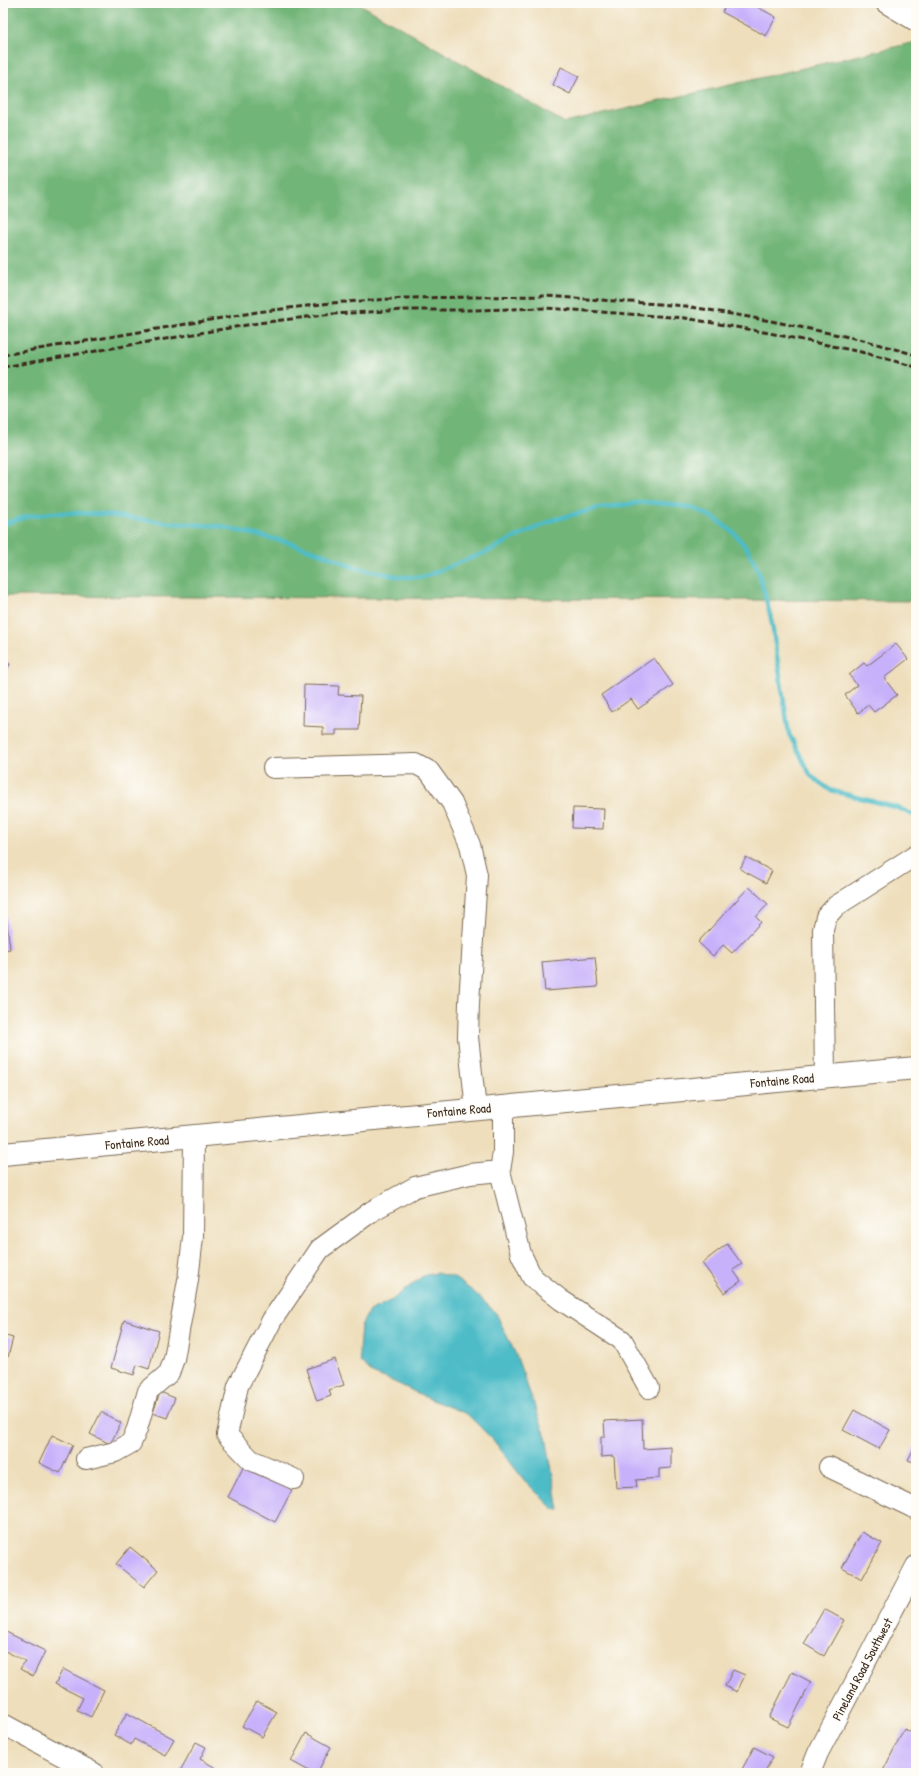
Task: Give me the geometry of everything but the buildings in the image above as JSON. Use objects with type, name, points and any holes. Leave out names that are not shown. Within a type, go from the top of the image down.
[{"type":"main road","name":"Fontaine Road","points":[[3,1154],[916,1068]]},
{"type":"street","points":[[886,3],[916,21]]},
{"type":"street","points":[[273,768],[416,764],[429,771],[452,803],[470,845],[477,875],[468,1038],[476,1109]]},
{"type":"street","points":[[825,1076],[823,930],[826,917],[836,906],[916,855]]},
{"type":"street","points":[[503,1106],[503,1152],[500,1171],[521,1254],[532,1277],[560,1300],[622,1340],[649,1388]]},
{"type":"street","points":[[86,1459],[115,1452],[131,1443],[137,1429],[148,1391],[169,1373],[174,1359],[188,1280],[193,1237],[194,1136]]},
{"type":"street","points":[[294,1479],[251,1460],[227,1435],[238,1386],[272,1320],[320,1249],[372,1211],[415,1188],[470,1174],[500,1171]]},
{"type":"street","points":[[829,1467],[916,1510]]},
{"type":"street","name":"Pineland Road Southwest","points":[[810,1773],[818,1753],[916,1566]]},
{"type":"street","points":[[3,1724],[94,1773]]},
{"type":"green space","points":[[3,3],[358,3],[565,123],[916,42],[916,601],[3,596]]},
{"type":"water","points":[[436,1273],[453,1277],[474,1292],[496,1313],[516,1355],[546,1437],[559,1510],[553,1509],[524,1480],[494,1441],[467,1414],[372,1373],[360,1362],[359,1350],[361,1326],[369,1311],[392,1300],[423,1276]]},
{"type":"waterway","points":[[3,524],[29,516],[52,513],[76,513],[99,514],[171,523],[218,526],[287,542],[331,557],[353,567],[400,577],[423,577],[489,551],[553,520],[599,508],[646,502],[693,508],[714,518],[733,532],[748,550],[758,570],[771,618],[789,734],[811,776],[830,790],[898,808],[916,816]]},
{"type":"railway","points":[[3,355],[257,312],[331,303],[405,298],[545,296],[686,306],[771,321],[863,340],[916,355]]},
{"type":"railway","points":[[3,367],[258,323],[332,314],[405,310],[545,308],[685,318],[769,333],[861,352],[916,367]]}]
